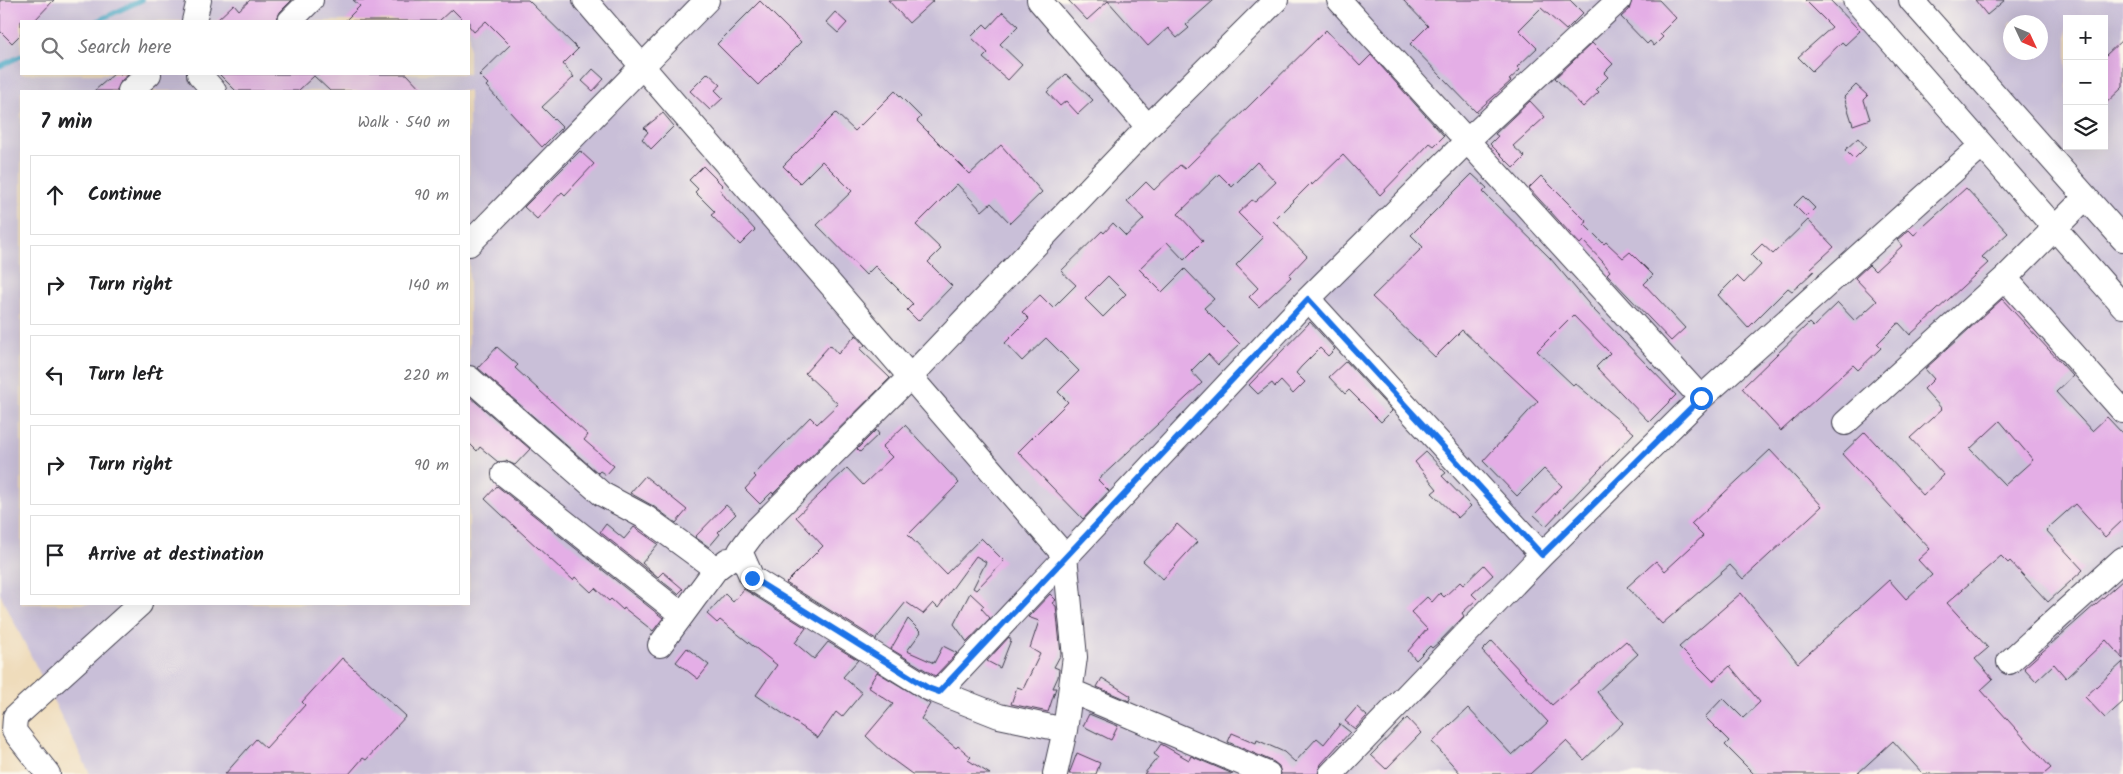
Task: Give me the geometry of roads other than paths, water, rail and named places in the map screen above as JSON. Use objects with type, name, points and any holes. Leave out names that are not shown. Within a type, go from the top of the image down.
[{"type":"street","points":[[194,20],[199,0]]},
{"type":"street","points":[[291,20],[311,0]]},
{"type":"street","points":[[585,0],[1065,556],[1075,657],[1065,730],[1055,774]]},
{"type":"street","points":[[470,243],[641,65],[707,0]]},
{"type":"street","points":[[1040,0],[1148,127]]},
{"type":"street","points":[[660,645],[716,569],[740,551],[754,532],[910,377],[1148,127],[1276,0]]},
{"type":"street","points":[[1339,0],[1701,398]]},
{"type":"street","points":[[939,692],[1308,299],[1467,141],[1619,0]]},
{"type":"street","points":[[1855,0],[2123,306]]},
{"type":"street","points":[[1911,0],[2123,239]]},
{"type":"street","points":[[131,90],[149,75]]},
{"type":"street","points":[[200,75],[213,90]]},
{"type":"street","points":[[1331,774],[1542,555],[1701,398],[1981,146]]},
{"type":"street","points":[[1846,423],[2005,278],[2086,197]]},
{"type":"street","points":[[2005,278],[2123,411]]},
{"type":"street","points":[[1308,299],[1542,555]]},
{"type":"street","points":[[470,379],[602,494],[645,517],[716,569]]},
{"type":"street","points":[[504,474],[682,615]]},
{"type":"street","points":[[740,551],[752,578],[928,688],[999,716],[1065,730]]},
{"type":"street","points":[[2009,662],[2123,558]]},
{"type":"street","points":[[48,774],[14,730],[15,717],[139,605]]},
{"type":"street","points":[[1071,691],[1268,774]]},
{"type":"waterway","points":[[99,20],[142,0]]},
{"type":"waterway","points":[[0,66],[20,56]]}]
